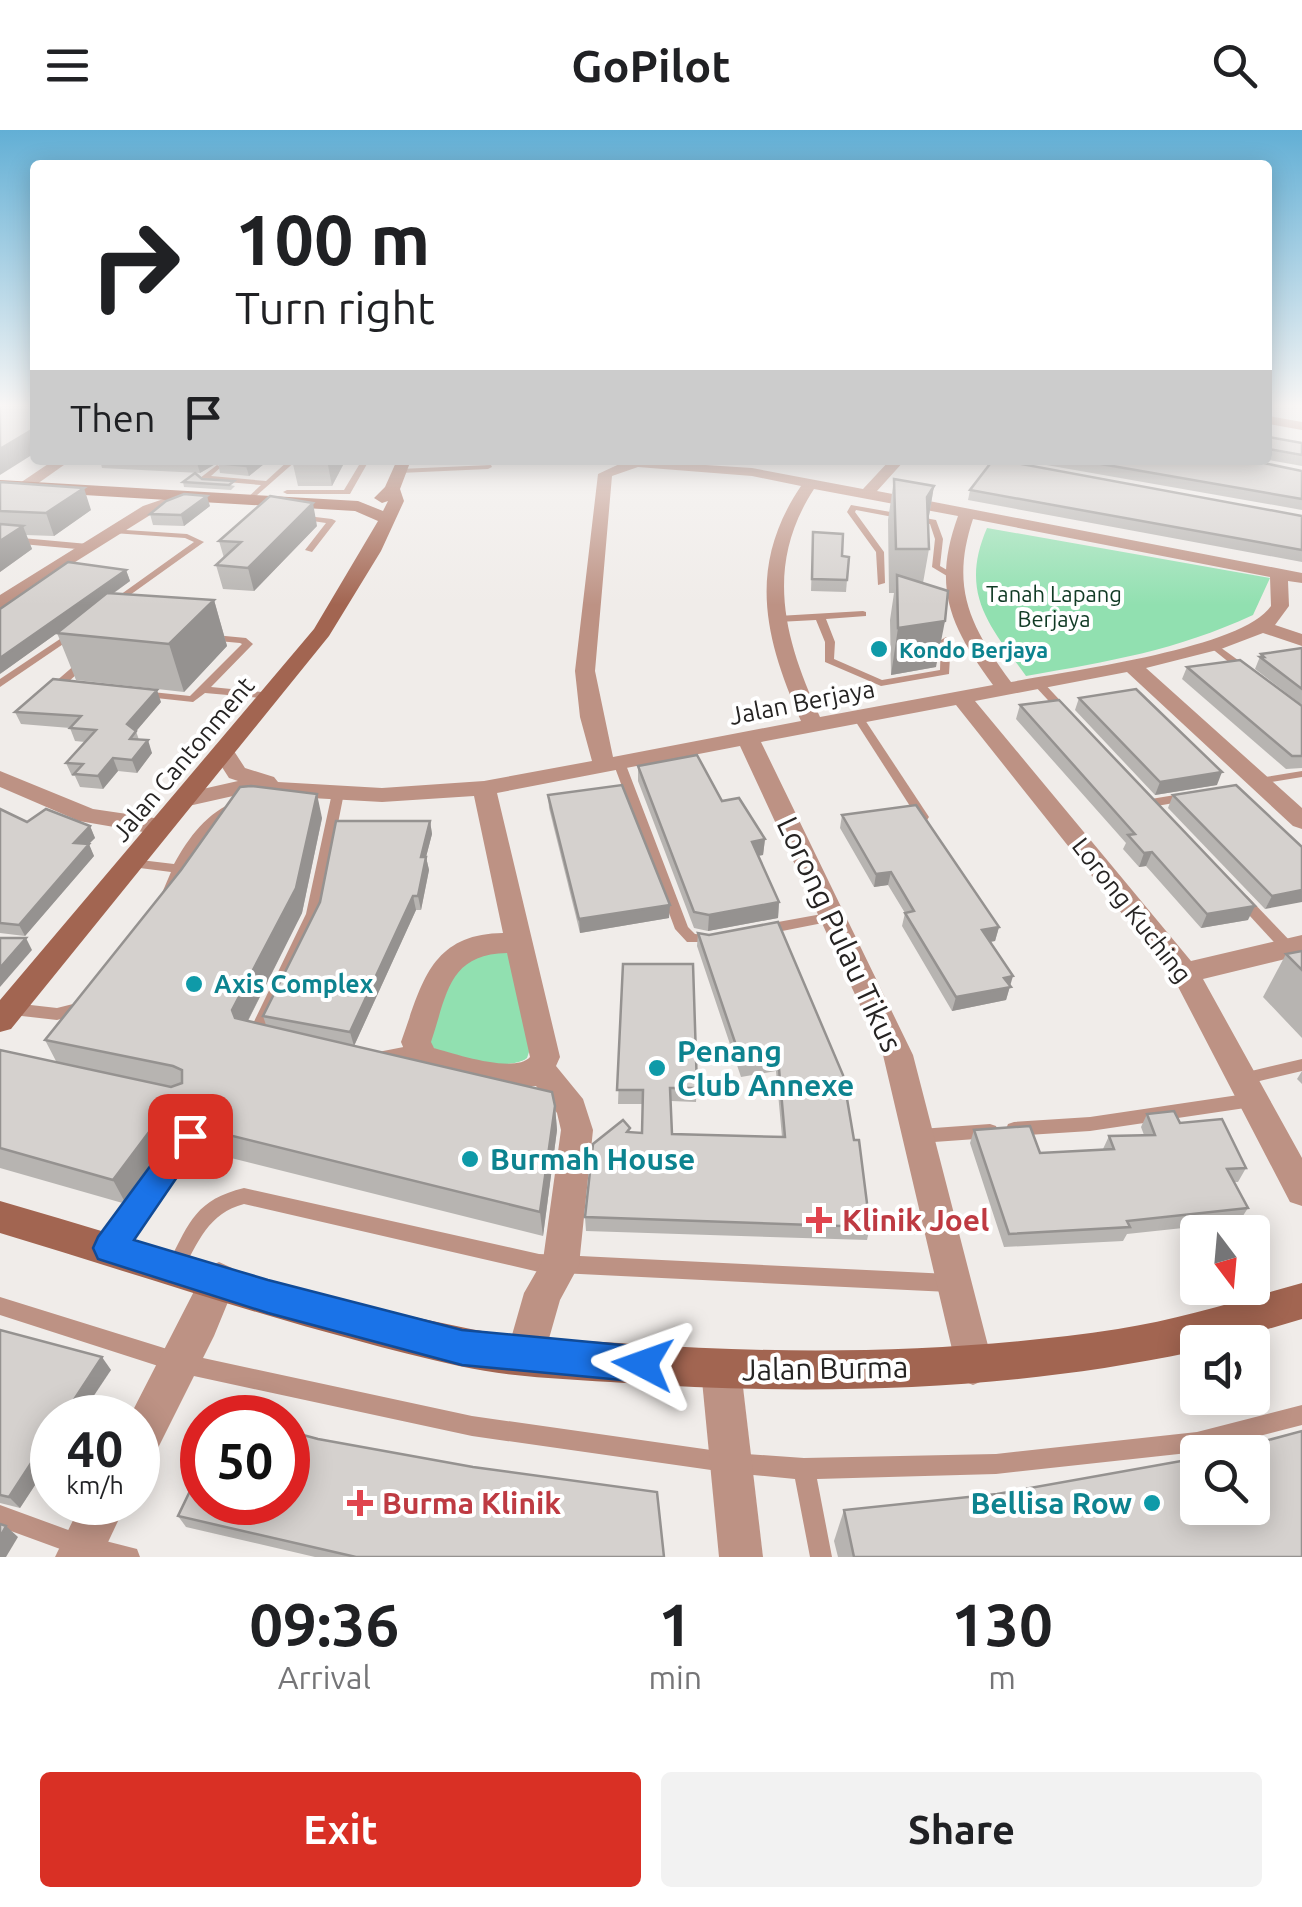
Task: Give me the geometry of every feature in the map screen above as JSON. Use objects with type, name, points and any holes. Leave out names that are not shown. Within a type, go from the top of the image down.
[{"type":"main road","name":"Jalan Cantonment","points":[[5,1015],[272,696],[344,602],[397,497],[392,489],[399,472]]},
{"type":"main road","points":[[0,485],[283,505],[358,506],[378,500],[392,489]]},
{"type":"main road","points":[[358,506],[386,518]]},
{"type":"main road","name":"Jalan Burma","points":[[0,1217],[462,1347],[526,1356],[720,1370],[973,1365],[1118,1348],[1192,1333],[1302,1301]]},
{"type":"street","points":[[25,486],[47,472]]},
{"type":"street","points":[[611,472],[605,474],[585,650],[586,691],[612,766]]},
{"type":"street","points":[[741,472],[1302,578]]},
{"type":"street","points":[[866,494],[887,472]]},
{"type":"street","points":[[1034,472],[1047,474]]},
{"type":"street","points":[[810,483],[786,522],[777,551],[778,619],[798,693],[814,727]]},
{"type":"street","points":[[3,590],[68,566],[88,546],[148,509],[187,496]]},
{"type":"street","points":[[966,516],[950,557],[957,605],[982,657],[1007,690]]},
{"type":"street","points":[[1260,626],[1274,618],[1280,604],[1279,574]]},
{"type":"street","points":[[1260,626],[1302,640]]},
{"type":"street","name":"Jalan Berjaya","points":[[224,753],[237,773],[335,803],[484,788],[748,741],[1131,665],[1213,645],[1260,626]]},
{"type":"street","points":[[1131,665],[1256,785],[1302,820]]},
{"type":"street","name":"Lorong Kuching","points":[[963,700],[1185,973],[1302,1191]]},
{"type":"street","name":"Lorong Pulau Tikus","points":[[748,741],[898,1055],[973,1365]]},
{"type":"street","points":[[0,778],[88,816],[161,828]]},
{"type":"street","name":"Jalan Berjaya","points":[[184,800],[224,789],[286,788]]},
{"type":"street","points":[[484,788],[519,942],[545,1057],[540,1069],[526,1077],[446,1065],[422,1057],[416,1042],[446,960],[468,946],[519,942]]},
{"type":"street","points":[[1185,973],[1295,946]]},
{"type":"street","points":[[526,1356],[543,1293],[561,1265],[577,1130],[572,1108],[540,1069]]},
{"type":"street","points":[[160,1400],[219,1280]]},
{"type":"street","points":[[720,1370],[741,1557]]},
{"type":"street","points":[[80,1552],[94,1525]]},
{"type":"lane","points":[[212,472],[204,478],[267,483]]},
{"type":"lane","points":[[249,500],[279,472]]},
{"type":"lane","points":[[283,505],[346,492],[358,472]]},
{"type":"lane","points":[[415,472],[421,475],[450,472]]},
{"type":"lane","points":[[283,505],[284,490],[294,480]]},
{"type":"lane","points":[[39,500],[57,488]]},
{"type":"lane","points":[[283,505],[332,521],[309,550]]},
{"type":"lane","points":[[881,583],[880,552],[850,512],[854,506],[933,522],[939,539],[936,566],[950,574]]},
{"type":"lane","points":[[105,610],[200,542],[113,530]]},
{"type":"lane","points":[[0,539],[88,546]]},
{"type":"lane","points":[[128,574],[151,578]]},
{"type":"lane","points":[[778,619],[863,614]]},
{"type":"lane","points":[[820,617],[830,642],[829,660],[881,683],[945,672],[946,640]]},
{"type":"lane","points":[[0,684],[76,631]]},
{"type":"lane","points":[[207,690],[248,641],[124,631],[58,686],[185,700],[199,697],[207,690],[272,696]]},
{"type":"lane","points":[[1213,645],[1258,680]]},
{"type":"lane","points":[[1038,684],[1076,723]]},
{"type":"lane","points":[[859,719],[930,827]]},
{"type":"lane","points":[[612,766],[682,930],[700,940],[726,937]]},
{"type":"lane","points":[[1256,785],[1302,774]]},
{"type":"lane","points":[[1138,789],[1164,817]]},
{"type":"lane","points":[[1151,802],[1207,794]]},
{"type":"lane","points":[[157,909],[168,894],[177,869],[216,814],[241,804],[256,803]]},
{"type":"lane","points":[[270,1039],[252,1036],[313,914],[335,803],[313,810]]},
{"type":"lane","points":[[132,863],[177,869]]},
{"type":"lane","points":[[1233,890],[1295,946]]},
{"type":"lane","points":[[744,934],[833,917]]},
{"type":"lane","points":[[5,1015],[66,1014],[90,1000]]},
{"type":"lane","points":[[361,1057],[381,1058],[419,1050]]},
{"type":"lane","points":[[920,1136],[1090,1124],[1249,1089],[1302,1066]]},
{"type":"lane","points":[[110,1248],[190,1136]]},
{"type":"lane","points":[[175,1268],[202,1218],[221,1200],[244,1196],[561,1265],[952,1284]]},
{"type":"lane","points":[[0,1306],[180,1362],[472,1426],[732,1463],[804,1469],[996,1464],[1197,1442],[1302,1415]]},
{"type":"lane","points":[[804,1469],[821,1557]]},
{"type":"lane","points":[[0,1516],[80,1552],[130,1557]]},
{"type":"green space","name":"Tanah Lapang Berjaya","points":[[987,528],[1270,578],[1253,615],[1224,627],[1142,653],[1026,676],[990,624],[977,590],[979,551]]},
{"type":"green space","points":[[500,951],[510,954],[530,1049],[527,1058],[492,1064],[438,1051],[430,1045],[429,1037],[458,962]]},
{"type":"building","points":[[984,472],[1063,472],[1302,516],[1302,550],[970,490]]},
{"type":"building","points":[[1145,472],[1302,472],[1302,499]]},
{"type":"building","points":[[195,473],[202,479],[234,481],[229,485],[183,482]]},
{"type":"building","points":[[894,479],[934,486],[927,497],[929,549],[896,549]]},
{"type":"building","points":[[0,482],[84,488],[46,513],[0,511]]},
{"type":"building","points":[[184,494],[207,496],[181,515],[150,514],[166,501]]},
{"type":"building","points":[[270,496],[313,503],[248,568],[216,565],[241,542],[219,541]]},
{"type":"building","points":[[0,524],[23,526],[0,541]]},
{"type":"building","points":[[813,532],[843,534],[842,556],[849,557],[847,580],[812,579]]},
{"type":"building","points":[[68,562],[126,570],[0,658],[0,609]]},
{"type":"building","points":[[897,575],[948,591],[945,621],[898,628]]},
{"type":"building","points":[[107,593],[214,600],[169,644],[57,633]]},
{"type":"building","points":[[1302,648],[1302,689],[1260,657],[1264,657],[1261,654]]},
{"type":"building","points":[[1240,660],[1302,706],[1302,756],[1292,756],[1187,667]]},
{"type":"building","points":[[53,679],[157,690],[127,724],[136,731],[130,739],[148,740],[132,760],[113,758],[98,776],[74,774],[83,764],[66,763],[96,730],[70,728],[81,716],[15,712]]},
{"type":"building","points":[[1136,689],[1222,772],[1160,782],[1079,698]]},
{"type":"building","points":[[1059,700],[1255,906],[1207,914],[1152,852],[1144,853],[1128,835],[1135,834],[1020,705]]},
{"type":"building","points":[[697,755],[722,801],[739,798],[765,839],[752,842],[779,902],[709,915],[694,912],[638,766]]},
{"type":"building","points":[[622,785],[670,905],[579,919],[548,795]]},
{"type":"building","points":[[1236,785],[1302,847],[1302,890],[1272,896],[1173,795]]},
{"type":"building","points":[[240,787],[317,794],[296,888],[232,1010],[235,1018],[552,1092],[555,1106],[540,1212],[184,1124],[191,1110],[180,1101],[170,1104],[113,1180],[0,1148],[0,1050],[171,1087],[182,1083],[182,1070],[173,1066],[45,1040],[181,870]]},
{"type":"building","points":[[916,805],[999,927],[982,930],[1013,976],[1004,978],[1011,987],[956,997],[905,913],[914,911],[891,872],[876,874],[842,815]]},
{"type":"building","points":[[0,809],[27,822],[46,809],[90,826],[74,843],[89,844],[19,925],[0,923]]},
{"type":"building","points":[[336,821],[430,821],[421,857],[426,857],[418,896],[413,896],[350,1032],[263,1016],[320,902]]},
{"type":"building","points":[[778,922],[843,1075],[854,1140],[859,1140],[870,1227],[585,1217],[593,1144],[623,1120],[630,1128],[627,1132],[642,1133],[643,1090],[617,1090],[623,964],[693,964],[697,1088],[670,1088],[672,1134],[785,1137],[778,1057],[742,1063],[698,933],[709,935]]},
{"type":"building","points":[[0,938],[26,938],[0,968]]},
{"type":"building","points":[[1302,951],[1302,970],[1286,954]]},
{"type":"building","points":[[1174,1111],[1180,1123],[1222,1119],[1246,1168],[1227,1169],[1248,1208],[1127,1221],[1130,1227],[1009,1234],[974,1130],[1030,1126],[1040,1153],[1114,1149],[1109,1136],[1155,1135],[1147,1114]]},
{"type":"building","points":[[0,1330],[102,1357],[77,1395],[30,1395],[30,1465],[9,1497],[0,1495]]},
{"type":"building","name":"Bellisa Row","points":[[1302,1431],[1302,1557],[854,1557],[844,1510],[997,1494],[1180,1461],[1180,1525],[1270,1525],[1270,1440]]},
{"type":"building","points":[[310,1437],[473,1467],[657,1492],[664,1557],[356,1557],[217,1525],[310,1525]]},
{"type":"place","name":"Kondo Berjaya","points":[[879,649]]},
{"type":"place","name":"Axis Complex","points":[[194,984]]},
{"type":"place","name":"Penang Club Annexe","points":[[657,1068]]},
{"type":"place","name":"Burmah House","points":[[470,1159]]},
{"type":"place","name":"Klinik Joel","points":[[819,1220]]},
{"type":"place","name":"Burma Klinik","points":[[360,1503]]},
{"type":"place","name":"Bellisa Row","points":[[1152,1503]]},
{"type":"route","points":[[190,1136],[110,1248],[268,1296],[462,1347],[643,1364]]}]
